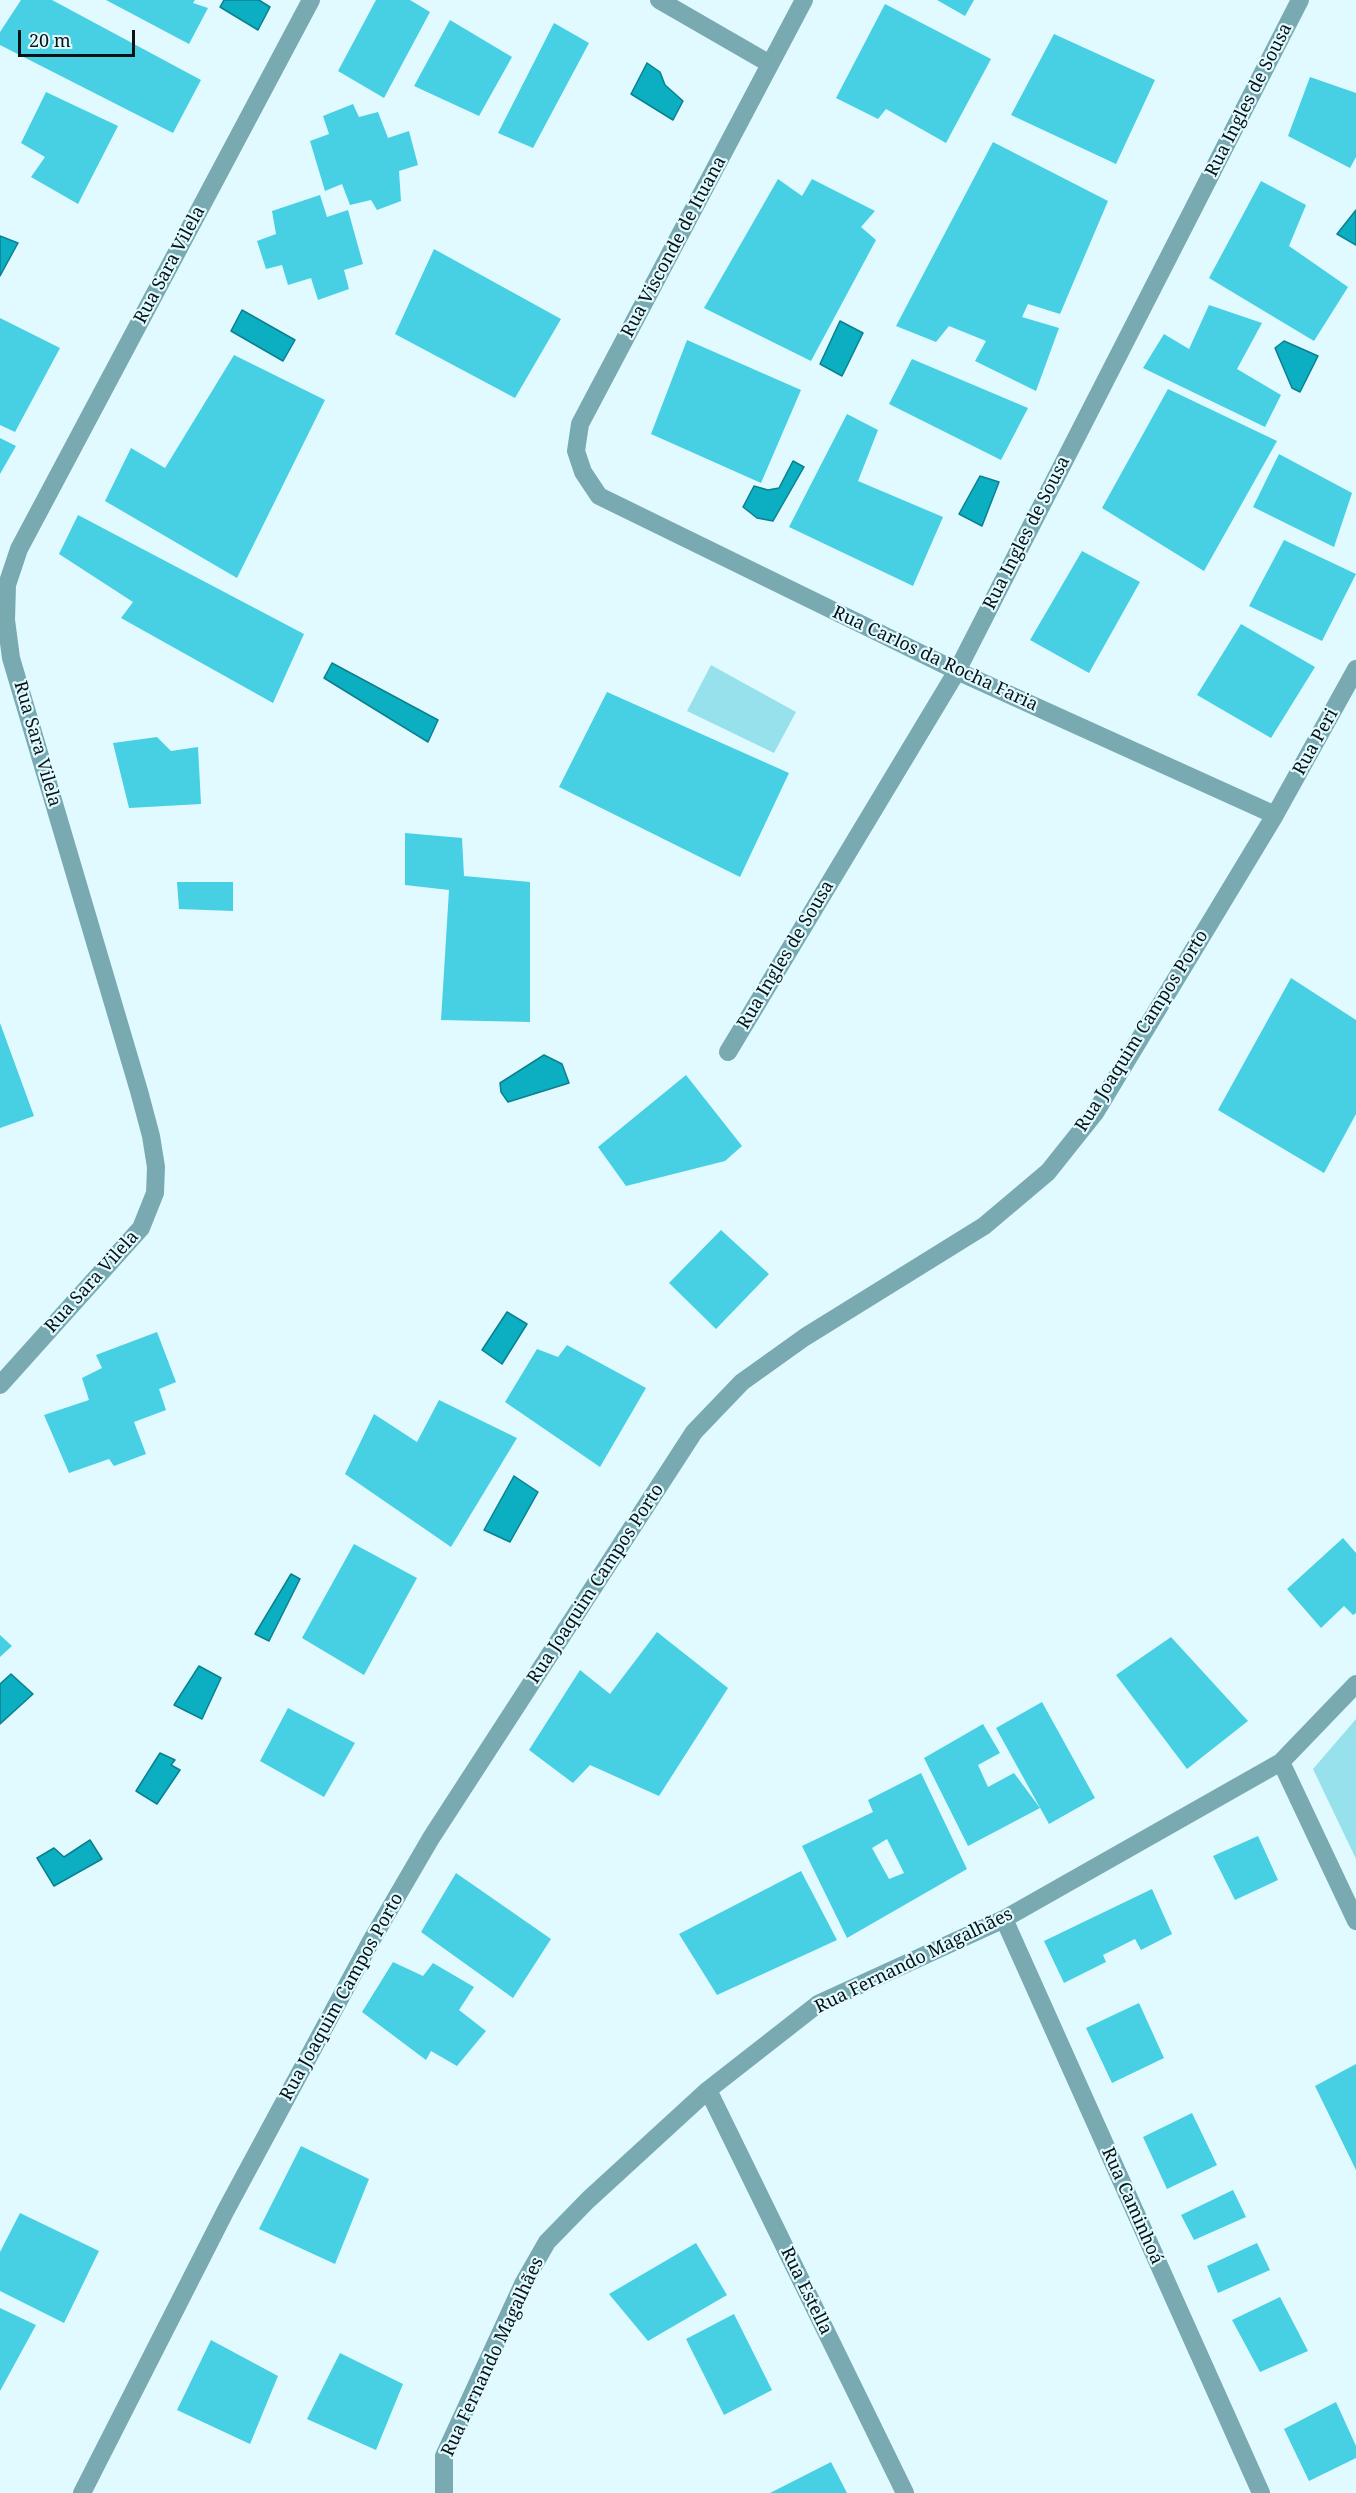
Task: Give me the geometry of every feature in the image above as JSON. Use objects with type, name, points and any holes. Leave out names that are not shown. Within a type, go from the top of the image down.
[{"type":"street","name":"Rua Sara Vilela","points":[[0,1385],[141,1227],[155,1193],[156,1167],[152,1136],[11,658],[6,620],[7,585],[19,549],[311,0]]},
{"type":"street","points":[[659,0],[770,64]]},
{"type":"street","name":"Rua Visconde de Ituana","points":[[599,496],[583,472],[576,451],[580,424],[804,0]]},
{"type":"street","name":"Rua Ingles de Sousa","points":[[728,1052],[957,672],[1300,0]]},
{"type":"street","name":"Rua Carlos da Rocha Faria","points":[[599,496],[957,672],[1275,815]]},
{"type":"street","name":"Rua Peri","points":[[1275,815],[1356,669]]},
{"type":"street","name":"Rua Joaquim Campos Porto","points":[[82,2493],[226,2210],[371,1941],[431,1838],[694,1432],[742,1382],[805,1337],[984,1226],[1048,1172],[1095,1113],[1275,815]]},
{"type":"street","name":"Rua Fernando Magalhães","points":[[444,2493],[444,2456],[523,2284],[547,2242],[588,2200],[708,2090],[818,2004],[1004,1919],[1281,1762],[1356,1684]]},
{"type":"street","points":[[1281,1762],[1356,1921]]},
{"type":"street","name":"Rua Caminhoá","points":[[1004,1919],[1261,2493]]},
{"type":"street","name":"Rua Estella","points":[[708,2090],[905,2493]]},
{"type":"shaded area","points":[[224,0],[259,0],[270,7],[258,30],[220,7]]},
{"type":"shaded area","points":[[647,63],[660,72],[665,85],[683,101],[673,120],[631,94]]},
{"type":"shaded area","points":[[1356,210],[1356,245],[1337,234]]},
{"type":"shaded area","points":[[0,236],[18,243],[0,276]]},
{"type":"shaded area","points":[[242,310],[295,340],[283,361],[231,331]]},
{"type":"shaded area","points":[[840,321],[863,333],[842,376],[820,364]]},
{"type":"shaded area","points":[[1284,341],[1318,356],[1300,392],[1292,388],[1275,348]]},
{"type":"shaded area","points":[[793,461],[804,467],[773,521],[757,518],[743,507],[754,486],[768,490],[779,488]]},
{"type":"shaded area","points":[[980,476],[999,482],[982,526],[959,514]]},
{"type":"shaded area","points":[[332,663],[438,720],[428,742],[324,678]]},
{"type":"shaded area","points":[[711,665],[796,712],[774,753],[687,711]]},
{"type":"shaded area","points":[[544,1055],[562,1064],[569,1083],[508,1102],[501,1092],[500,1083]]},
{"type":"shaded area","points":[[507,1312],[527,1324],[502,1364],[482,1350]]},
{"type":"shaded area","points":[[514,1476],[538,1492],[510,1542],[484,1530]]},
{"type":"shaded area","points":[[291,1574],[300,1579],[269,1641],[255,1634]]},
{"type":"shaded area","points":[[199,1666],[221,1678],[202,1719],[174,1705]]},
{"type":"shaded area","points":[[11,1674],[33,1694],[0,1724],[0,1684]]},
{"type":"shaded area","points":[[1356,1719],[1356,1859],[1313,1769]]},
{"type":"shaded area","points":[[160,1753],[175,1760],[171,1765],[180,1770],[157,1804],[136,1791]]},
{"type":"shaded area","points":[[90,1840],[102,1859],[54,1886],[37,1858],[54,1848],[64,1857]]},
{"type":"building","points":[[21,0],[52,0],[201,80],[173,133],[0,45],[0,32]]},
{"type":"building","points":[[106,0],[195,0],[193,3],[208,8],[189,44]]},
{"type":"building","points":[[376,0],[410,0],[430,12],[384,98],[338,71]]},
{"type":"building","points":[[937,0],[974,0],[965,16]]},
{"type":"building","points":[[885,4],[991,59],[946,143],[886,109],[878,119],[836,98]]},
{"type":"building","points":[[450,20],[512,57],[479,116],[414,86]]},
{"type":"building","points":[[554,23],[589,43],[533,148],[498,133]]},
{"type":"building","points":[[1054,34],[1155,80],[1116,164],[1011,115]]},
{"type":"building","points":[[1310,77],[1356,93],[1356,157],[1350,168],[1288,136]]},
{"type":"building","points":[[46,92],[118,126],[78,204],[31,177],[45,157],[21,143]]},
{"type":"building","points":[[353,104],[359,117],[378,112],[388,138],[409,131],[418,165],[399,171],[401,201],[377,210],[371,200],[350,205],[342,184],[325,191],[310,141],[329,134],[323,116]]},
{"type":"building","points":[[993,142],[1108,201],[1060,314],[1028,304],[1022,317],[1059,328],[1036,391],[975,361],[986,341],[949,326],[936,342],[896,326]]},
{"type":"building","points":[[778,179],[802,196],[812,179],[875,211],[861,227],[876,240],[811,361],[704,308]]},
{"type":"building","points":[[1261,181],[1306,205],[1289,246],[1348,287],[1314,341],[1209,278]]},
{"type":"building","points":[[320,195],[327,217],[348,210],[363,264],[344,270],[349,289],[318,300],[311,278],[288,285],[282,265],[266,269],[257,241],[276,234],[272,211]]},
{"type":"building","points":[[434,249],[561,319],[515,398],[395,334]]},
{"type":"building","points":[[1209,305],[1262,323],[1237,369],[1281,395],[1265,427],[1143,368],[1164,334],[1189,349]]},
{"type":"building","points":[[0,318],[60,348],[15,432],[0,425]]},
{"type":"building","points":[[687,340],[801,390],[761,483],[651,434]]},
{"type":"building","points":[[234,355],[325,400],[237,578],[105,501],[131,448],[165,468]]},
{"type":"building","points":[[912,359],[1028,408],[1001,460],[889,404]]},
{"type":"building","points":[[1168,389],[1277,441],[1204,571],[1102,508]]},
{"type":"building","points":[[847,414],[878,430],[858,481],[943,517],[913,586],[789,527]]},
{"type":"building","points":[[0,438],[16,446],[0,474]]},
{"type":"building","points":[[1279,454],[1352,493],[1334,547],[1253,507]]},
{"type":"building","points":[[78,515],[304,634],[273,703],[121,618],[133,602],[59,554]]},
{"type":"building","points":[[1284,540],[1356,574],[1322,641],[1249,606]]},
{"type":"building","points":[[1082,551],[1140,582],[1089,673],[1030,640]]},
{"type":"building","points":[[1241,624],[1315,667],[1271,738],[1197,695]]},
{"type":"building","points":[[607,692],[789,773],[740,877],[559,787]]},
{"type":"building","points":[[157,737],[171,751],[198,747],[201,804],[129,808],[113,743]]},
{"type":"building","points":[[405,833],[462,838],[464,876],[530,882],[530,1022],[441,1020],[449,890],[405,885]]},
{"type":"building","points":[[177,882],[233,882],[233,911],[179,909]]},
{"type":"building","points":[[1291,978],[1356,1020],[1356,1114],[1324,1173],[1218,1110]]},
{"type":"building","points":[[0,1023],[34,1116],[0,1128]]},
{"type":"building","points":[[686,1075],[742,1146],[725,1161],[626,1186],[598,1147]]},
{"type":"building","points":[[721,1230],[769,1274],[716,1329],[669,1283]]},
{"type":"building","points":[[157,1332],[176,1382],[159,1389],[166,1410],[134,1422],[146,1454],[114,1466],[109,1459],[69,1473],[44,1415],[89,1400],[82,1378],[102,1368],[96,1355]]},
{"type":"building","points":[[567,1345],[646,1388],[600,1467],[505,1402],[537,1349],[558,1357]]},
{"type":"building","points":[[439,1400],[517,1438],[451,1547],[345,1474],[374,1414],[417,1442]]},
{"type":"building","points":[[1343,1538],[1356,1553],[1356,1613],[1353,1615],[1344,1606],[1321,1628],[1287,1589]]},
{"type":"building","points":[[354,1544],[417,1578],[364,1675],[302,1638]]},
{"type":"building","points":[[657,1632],[728,1688],[659,1796],[590,1765],[573,1783],[529,1750],[580,1670],[610,1694]]},
{"type":"building","points":[[0,1635],[12,1646],[0,1657]]},
{"type":"building","points":[[1171,1637],[1248,1721],[1187,1769],[1116,1675]]},
{"type":"building","points":[[1042,1702],[1095,1798],[1049,1824],[996,1728]]},
{"type":"building","points":[[288,1708],[355,1743],[324,1797],[260,1761]]},
{"type":"building","points":[[983,1724],[1000,1753],[978,1765],[988,1787],[1014,1773],[1040,1808],[968,1846],[924,1758]]},
{"type":"building","points":[[921,1773],[967,1869],[847,1938],[802,1846],[873,1812],[868,1800]],"holes":[[[887,1839],[904,1873],[889,1879],[872,1848]]]},
{"type":"building","points":[[1258,1836],[1278,1880],[1235,1900],[1213,1856]]},
{"type":"building","points":[[801,1871],[837,1940],[717,1995],[679,1934]]},
{"type":"building","points":[[456,1873],[551,1939],[513,1998],[421,1932]]},
{"type":"building","points":[[1152,1889],[1172,1934],[1141,1950],[1135,1939],[1103,1955],[1106,1962],[1064,1983],[1044,1941]]},
{"type":"building","points":[[393,1962],[423,1976],[433,1963],[474,1987],[459,2010],[486,2031],[457,2066],[431,2051],[426,2060],[362,2012]]},
{"type":"building","points":[[1139,2003],[1164,2058],[1112,2083],[1086,2028]]},
{"type":"building","points":[[1356,2064],[1356,2170],[1315,2086]]},
{"type":"building","points":[[1192,2113],[1217,2165],[1167,2189],[1143,2137]]},
{"type":"building","points":[[301,2146],[369,2179],[335,2264],[259,2229]]},
{"type":"building","points":[[1233,2190],[1246,2217],[1194,2240],[1181,2215]]},
{"type":"building","points":[[20,2213],[99,2251],[64,2323],[0,2291],[0,2252]]},
{"type":"building","points":[[696,2243],[727,2295],[648,2341],[609,2294]]},
{"type":"building","points":[[1257,2243],[1270,2270],[1218,2293],[1207,2266]]},
{"type":"building","points":[[1280,2297],[1308,2351],[1260,2372],[1232,2320]]},
{"type":"building","points":[[0,2308],[36,2325],[0,2391]]},
{"type":"building","points":[[734,2314],[772,2390],[724,2415],[686,2339]]},
{"type":"building","points":[[211,2340],[278,2376],[250,2444],[177,2410]]},
{"type":"building","points":[[340,2353],[403,2384],[376,2450],[307,2419]]},
{"type":"building","points":[[1336,2402],[1356,2446],[1356,2458],[1309,2481],[1284,2429]]},
{"type":"building","points":[[831,2462],[847,2493],[770,2493]]}]
